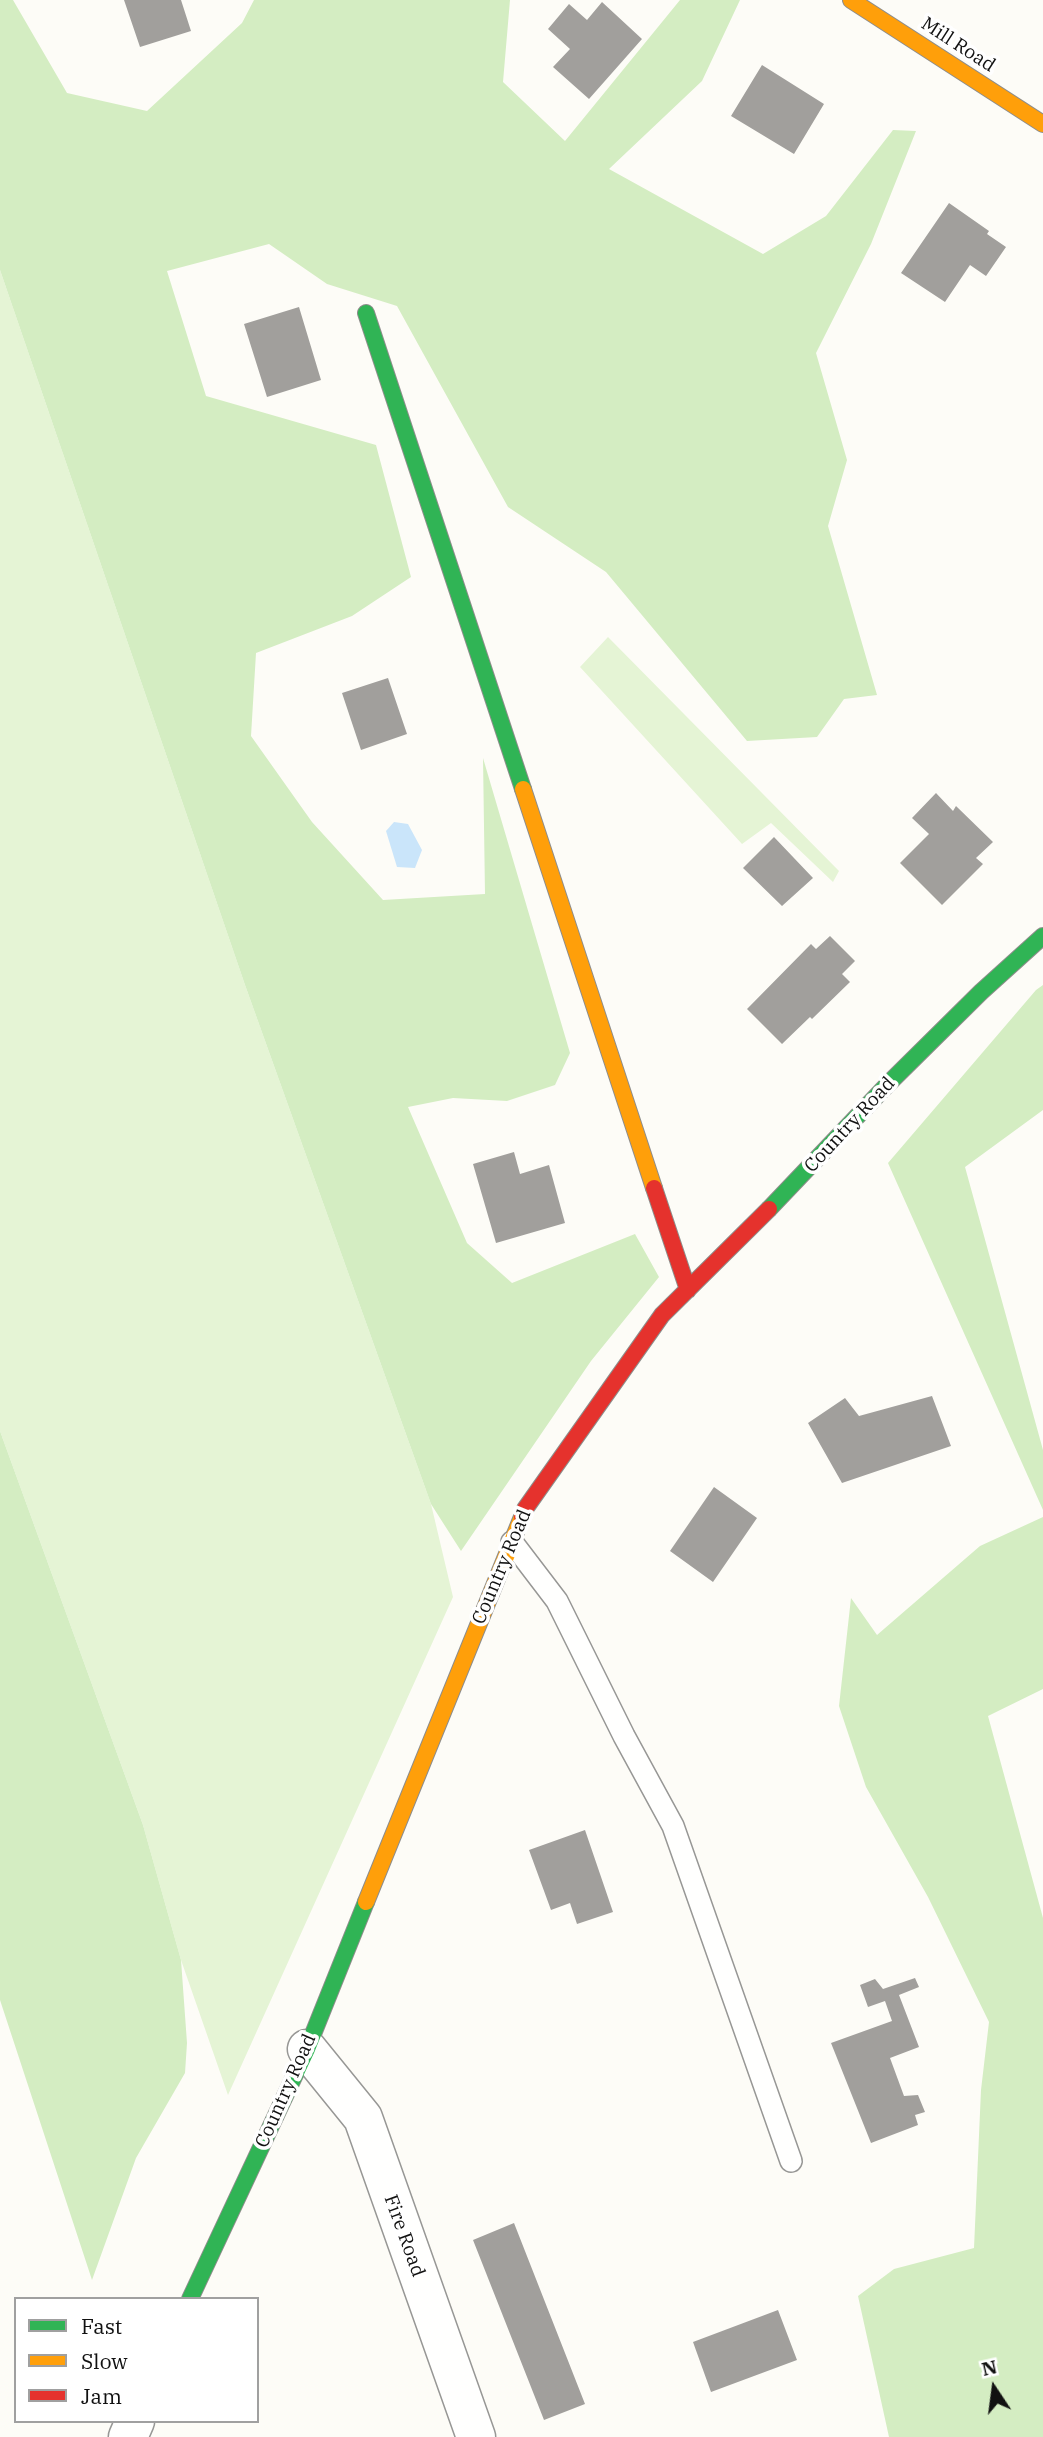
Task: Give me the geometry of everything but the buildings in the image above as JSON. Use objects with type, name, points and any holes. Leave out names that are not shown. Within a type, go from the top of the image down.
[{"type":"street","name":"Mill Road","points":[[851,0],[1043,124]]},
{"type":"street","points":[[366,313],[688,1290]]},
{"type":"street","name":"Country Road","points":[[191,2297],[307,2049],[525,1509],[662,1315],[790,1188],[888,1084],[981,992],[1043,936]]},
{"type":"street","name":"Fire Road","points":[[307,2049],[363,2118],[476,2437]]},
{"type":"lane","points":[[512,1542],[557,1601],[624,1736],[673,1826],[791,2161]]},
{"type":"green space","points":[[0,0],[13,0],[67,93],[147,111],[242,23],[254,0],[510,0],[503,82],[565,141],[680,0],[740,0],[702,81],[609,169],[763,254],[826,216],[893,130],[916,131],[871,244],[816,353],[847,460],[828,526],[877,695],[844,699],[817,737],[747,741],[606,572],[508,507],[397,306],[327,284],[269,244],[167,271],[206,396],[376,445],[411,577],[352,616],[256,653],[251,736],[312,822],[383,900],[485,894],[483,758],[570,1053],[555,1085],[507,1101],[453,1098],[408,1107],[467,1243],[512,1283],[635,1234],[659,1277],[591,1361],[461,1551],[431,1504],[245,985],[0,270]]},
{"type":"green space","points":[[0,270],[245,985],[431,1504],[453,1597],[228,2095],[181,1960],[143,1825],[0,1431]]},
{"type":"green space","points":[[608,637],[839,871],[833,882],[771,823],[742,844],[580,667]]},
{"type":"green space","points":[[1043,985],[1043,1110],[965,1167],[1043,1450],[1043,1510],[888,1163]]},
{"type":"green space","points":[[0,1431],[143,1825],[181,1960],[187,2043],[185,2073],[136,2158],[92,2280],[0,2000]]},
{"type":"green space","points":[[1043,1517],[1043,1689],[988,1716],[1043,1918],[1043,2437],[889,2437],[858,2296],[894,2269],[974,2248],[981,2090],[989,2022],[928,1897],[866,1787],[839,1706],[851,1598],[877,1635],[980,1546]]},
{"type":"water","points":[[394,822],[408,824],[422,850],[415,868],[397,867],[386,831]]},
{"type":"traffic: fast","points":[[366,313],[523,789]]},
{"type":"traffic: fast","points":[[769,1209],[888,1084],[981,992],[1043,936]]},
{"type":"traffic: fast","points":[[191,2297],[307,2049],[366,1902]]},
{"type":"traffic: slow","points":[[851,0],[1043,124]]},
{"type":"traffic: slow","points":[[523,789],[654,1188]]},
{"type":"traffic: slow","points":[[366,1902],[522,1517]]},
{"type":"traffic: jam","points":[[654,1188],[688,1290]]},
{"type":"traffic: jam","points":[[522,1517],[662,1315],[769,1209]]}]
